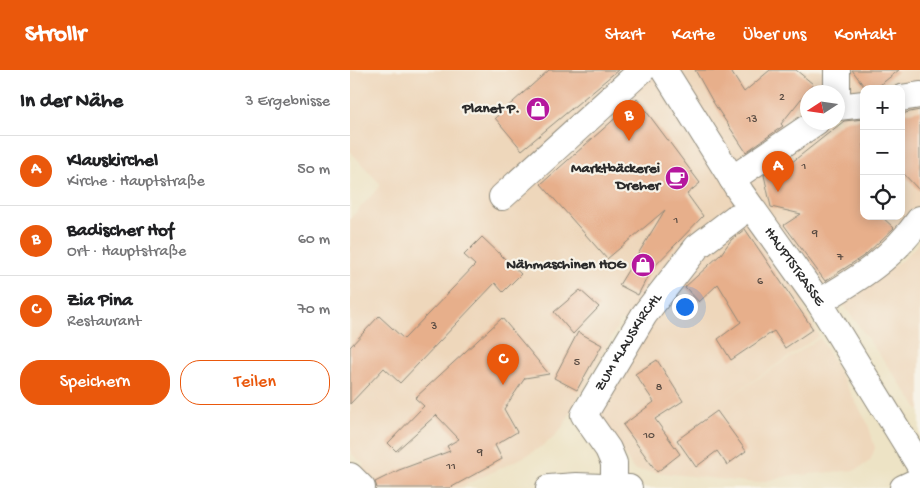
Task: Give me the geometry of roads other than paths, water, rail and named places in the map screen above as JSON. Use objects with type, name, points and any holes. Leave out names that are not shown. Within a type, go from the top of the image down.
[{"type":"street","points":[[502,197],[642,70]]},
{"type":"street","name":"HAUPTSTRASSE","points":[[664,70],[732,179],[819,302],[920,466]]},
{"type":"street","points":[[837,70],[840,85]]},
{"type":"street","points":[[905,97],[920,95]]},
{"type":"street","points":[[732,179],[804,130]]},
{"type":"street","name":"ZUM KLAUSKIRCHL","points":[[622,487],[608,449],[584,415],[644,315],[697,247],[736,217]]},
{"type":"street","points":[[819,302],[854,281],[896,250],[920,219]]},
{"type":"street","points":[[350,476],[362,488]]},
{"type":"street","points":[[903,488],[920,480]]},
{"type":"street","points":[[549,488],[576,486],[622,487]]},
{"type":"place","name":"Planet P.","points":[[538,109]]},
{"type":"place","name":"Badischer Hof","points":[[629,141]]},
{"type":"place","name":"Marktbäckerei Dreher","points":[[677,178]]},
{"type":"place","name":"Klauskirchel","points":[[778,192]]},
{"type":"place","name":"Nähmaschinen HOG","points":[[643,265]]},
{"type":"place","name":"Zia Pina","points":[[503,385]]}]
